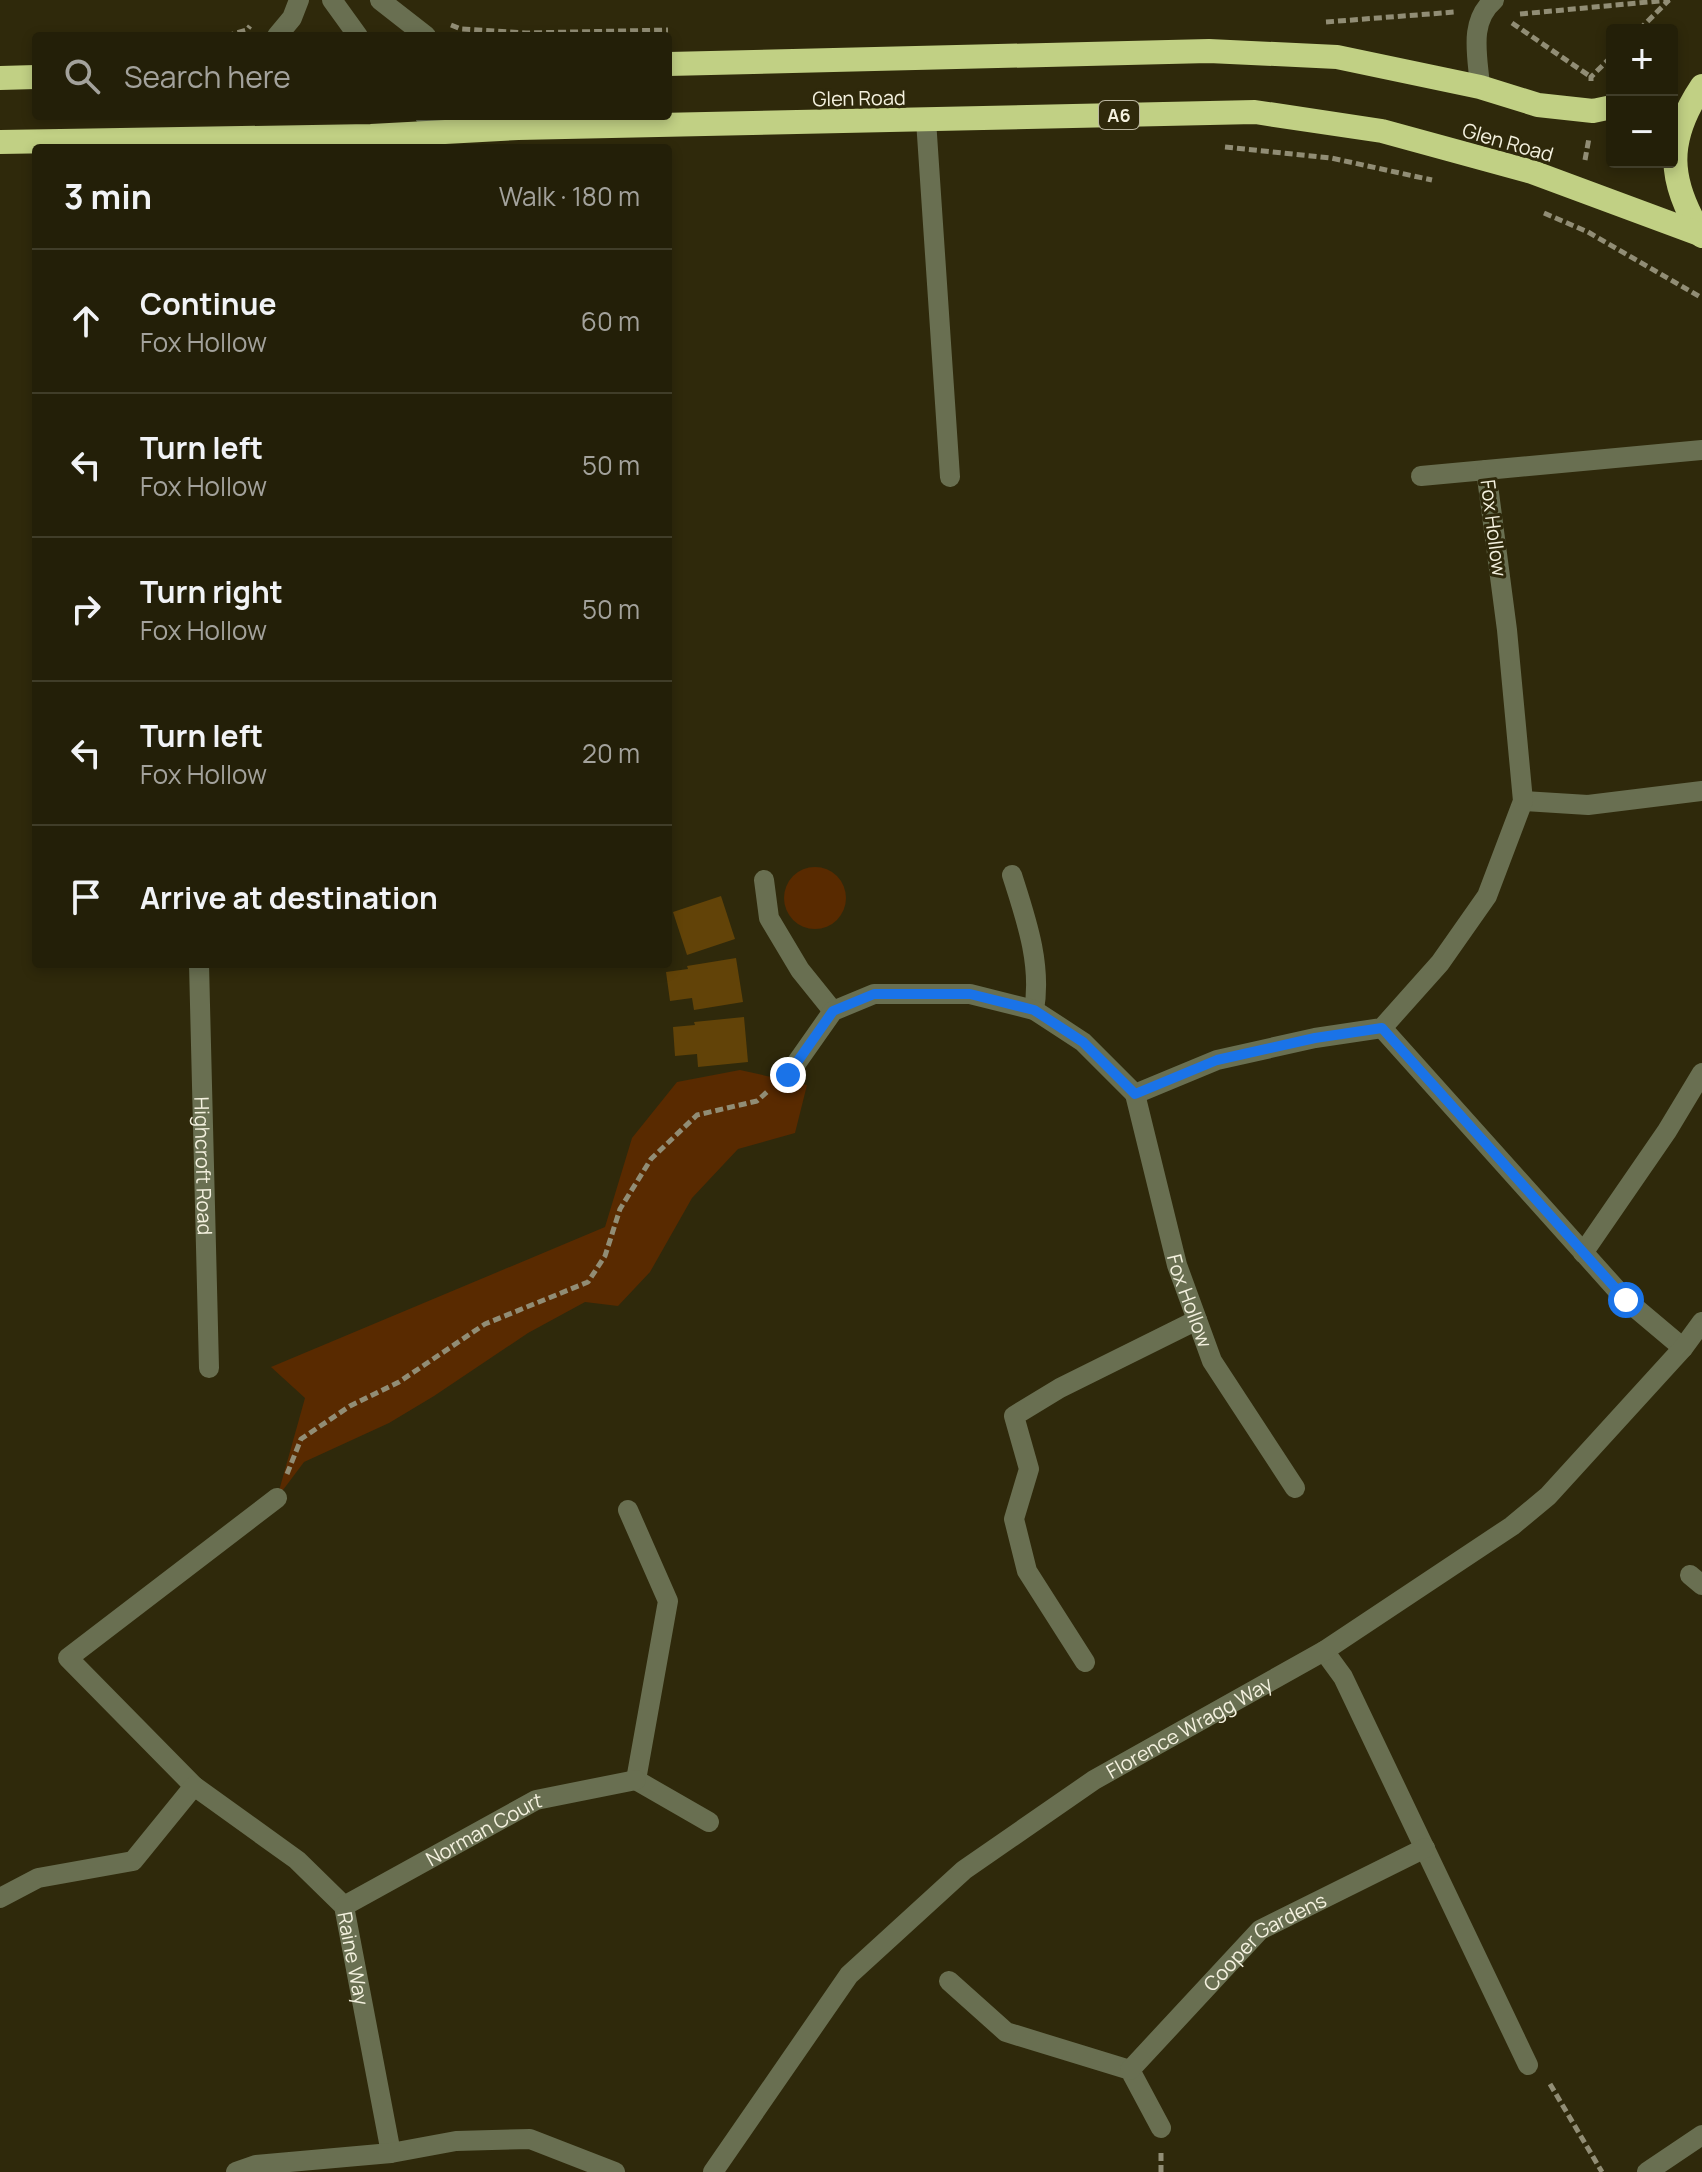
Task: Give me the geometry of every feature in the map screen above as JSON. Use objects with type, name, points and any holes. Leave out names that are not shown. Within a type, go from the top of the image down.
[{"type":"highway","name":"Glen Road","points":[[672,64],[1209,51],[1337,57],[1480,87],[1538,105],[1593,111],[1606,108]]},
{"type":"highway","points":[[0,78],[32,77]]},
{"type":"highway","name":"A6","points":[[1678,92],[1701,87]]},
{"type":"highway","name":"A6","points":[[1701,87],[1681,122],[1674,161],[1681,201],[1702,236]]},
{"type":"highway","name":"Glen Road","points":[[0,142],[179,142],[446,131],[1255,112],[1382,131],[1532,172],[1702,236]]},
{"type":"street","points":[[280,32],[292,18],[299,0]]},
{"type":"street","points":[[332,0],[355,32]]},
{"type":"street","points":[[380,0],[421,32]]},
{"type":"street","points":[[1480,87],[1476,29],[1483,9],[1498,8]]},
{"type":"street","points":[[431,120],[446,131]]},
{"type":"street","points":[[926,120],[950,477]]},
{"type":"street","name":"Fox Hollow","points":[[1382,1028],[1440,963],[1487,896],[1523,801],[1507,630],[1486,470],[1702,450]]},
{"type":"street","points":[[1421,476],[1486,470]]},
{"type":"street","points":[[1523,801],[1588,805],[1702,791]]},
{"type":"street","points":[[1012,875],[1031,934],[1038,988],[1034,1010]]},
{"type":"street","points":[[764,880],[769,918],[800,970],[833,1011]]},
{"type":"street","name":"Highcroft Road","points":[[199,968],[209,1368]]},
{"type":"street","points":[[788,1075],[833,1011],[874,994],[970,994],[1034,1010],[1083,1042],[1135,1094],[1217,1060],[1315,1038],[1382,1028],[1626,1300],[1683,1348]]},
{"type":"street","points":[[1583,1253],[1667,1131],[1702,1073]]},
{"type":"street","name":"Fox Hollow","points":[[1135,1094],[1177,1265],[1212,1361],[1295,1488]]},
{"type":"street","points":[[1085,1662],[1027,1571],[1014,1519],[1029,1469],[1014,1416],[1060,1388],[1197,1320]]},
{"type":"street","name":"Florence Wragg Way","points":[[713,2172],[849,1975],[964,1870],[1094,1780],[1324,1651],[1512,1526],[1548,1496],[1683,1348],[1702,1322]]},
{"type":"street","name":"Raine Way","points":[[277,1498],[68,1658],[194,1786],[297,1860],[344,1906],[391,2153]]},
{"type":"street","points":[[628,1510],[668,1601],[636,1780],[709,1822]]},
{"type":"street","points":[[1324,1651],[1343,1677],[1528,2065]]},
{"type":"street","name":"Norman Court","points":[[344,1906],[536,1800],[636,1780]]},
{"type":"street","points":[[0,1898],[38,1878],[133,1861],[194,1786]]},
{"type":"street","name":"Cooper Gardens","points":[[1130,2070],[1260,1930],[1425,1848]]},
{"type":"street","points":[[949,1981],[1006,2032],[1130,2070],[1161,2128]]},
{"type":"street","points":[[1647,2172],[1702,2135]]},
{"type":"street","points":[[236,2172],[256,2165],[391,2153],[456,2141],[530,2139],[615,2172]]},
{"type":"path","points":[[1645,24],[1669,0]]},
{"type":"path","points":[[1498,8],[1591,77]]},
{"type":"path","points":[[1210,145],[1331,158],[1440,182]]},
{"type":"path","points":[[1531,208],[1588,232],[1702,298]]},
{"type":"path","points":[[277,1498],[301,1439],[350,1406],[399,1382],[485,1324],[588,1282],[605,1256],[620,1209],[651,1159],[697,1115],[757,1101],[788,1075]]},
{"type":"path","points":[[1528,2065],[1553,2087],[1602,2172]]},
{"type":"shaded area","points":[[809,867],[821,867],[837,876],[844,886],[844,910],[837,920],[821,929],[809,929],[789,915],[784,904],[784,892],[798,872]]},
{"type":"shaded area","points":[[740,1070],[807,1085],[795,1133],[738,1149],[692,1198],[650,1272],[618,1306],[585,1302],[528,1333],[389,1423],[304,1462],[277,1498],[305,1398],[271,1367],[605,1227],[632,1138],[677,1082]]},
{"type":"building","points":[[721,896],[735,939],[687,955],[673,912]]},
{"type":"building","points":[[736,958],[743,1002],[694,1010],[692,998],[670,1001],[666,972]]},
{"type":"building","points":[[744,1017],[748,1062],[698,1067],[697,1054],[675,1056],[673,1027]]},
{"type":"route","points":[[788,1075],[833,1011],[874,994],[970,994],[1034,1010],[1083,1042],[1135,1094],[1217,1060],[1315,1038],[1382,1028],[1626,1300]]}]
